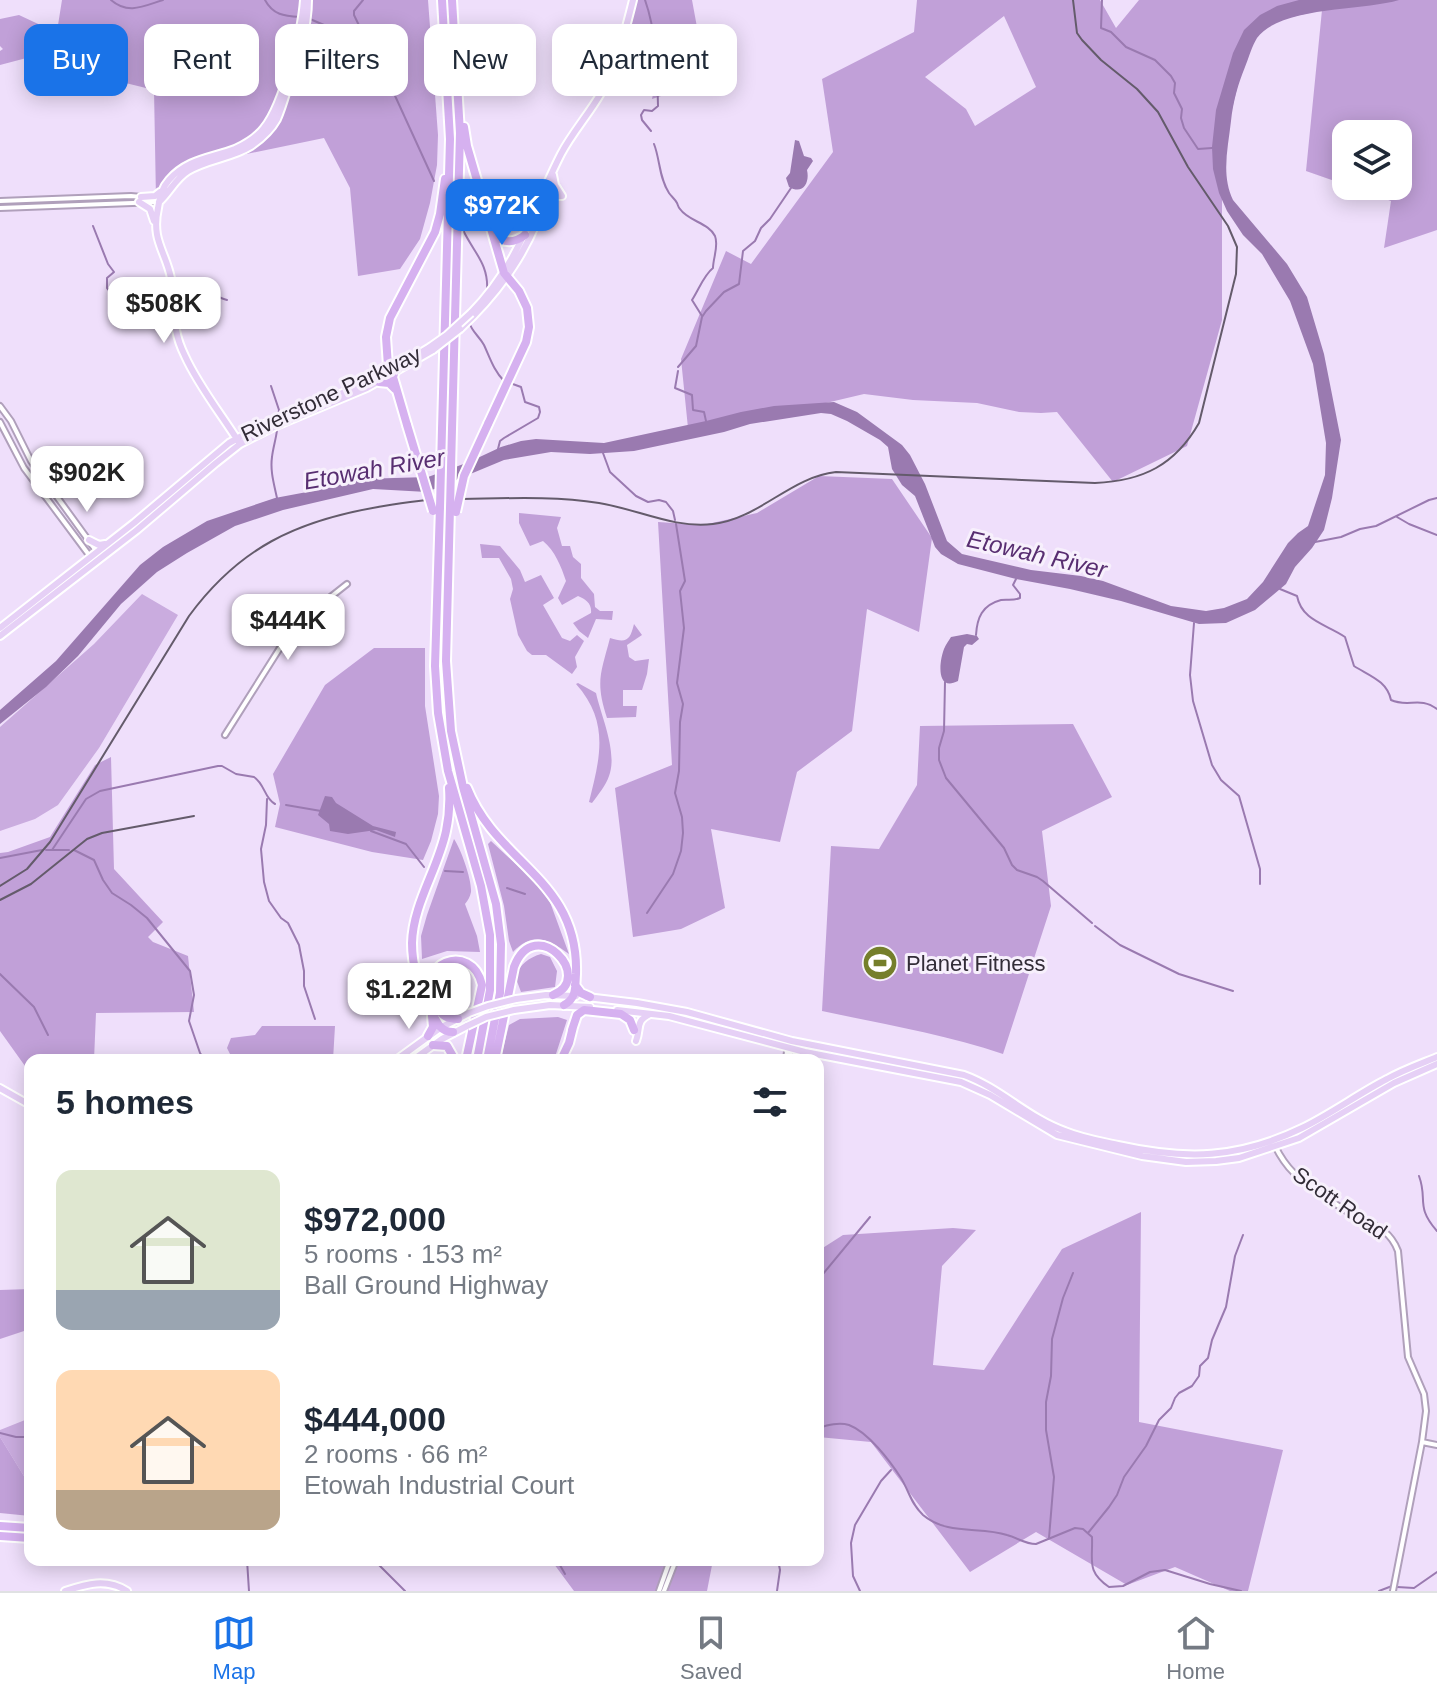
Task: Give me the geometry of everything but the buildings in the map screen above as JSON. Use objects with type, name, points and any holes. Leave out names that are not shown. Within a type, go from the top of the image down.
[{"type":"highway","points":[[452,0],[454,24]]},
{"type":"highway","points":[[442,5],[450,139],[447,429],[453,510],[446,661],[448,709],[458,768],[493,893],[500,932],[501,984],[488,1054]]},
{"type":"highway","points":[[457,96],[460,163],[447,429],[436,509],[437,698],[448,771],[481,886],[490,935],[490,990],[478,1054]]},
{"type":"highway","points":[[453,510],[464,476],[526,342],[529,327],[526,304],[507,274],[465,137],[460,96]]},
{"type":"highway","points":[[396,389],[380,378],[387,368],[386,337],[390,318],[428,248],[438,222],[450,139]]},
{"type":"highway","points":[[494,232],[509,242],[525,235]]},
{"type":"highway","points":[[388,360],[397,370],[396,389],[436,509]]},
{"type":"highway","points":[[448,709],[467,786],[481,815],[548,889],[564,913],[575,945],[575,996],[564,1005]]},
{"type":"highway","points":[[448,771],[446,831],[418,911],[412,939],[416,974],[431,1011],[440,1028],[453,1032]]},
{"type":"highway","points":[[496,1054],[514,967],[528,949],[547,947],[564,961],[567,974],[565,986],[553,995]]},
{"type":"highway","points":[[458,1019],[447,1018],[440,1013],[429,990],[434,971],[453,961],[461,961],[472,967],[482,985],[467,1054]]},
{"type":"highway","points":[[575,984],[581,993],[590,997]]},
{"type":"highway","points":[[572,1030],[577,1013],[588,1007]]},
{"type":"highway","points":[[563,1054],[577,1015],[584,1010],[621,1014],[634,1026]]},
{"type":"highway","points":[[431,1011],[433,1027],[430,1041],[447,1046],[452,1054]]},
{"type":"highway","points":[[0,1525],[24,1527]]},
{"type":"highway","points":[[0,1538],[24,1539]]},
{"type":"main road","points":[[140,199],[155,196],[179,170],[199,159],[243,151],[262,138],[277,118],[305,29],[306,0]]},
{"type":"main road","points":[[507,274],[530,235],[563,150],[606,84],[633,0]]},
{"type":"main road","points":[[159,202],[180,176],[215,157]]},
{"type":"main road","points":[[543,203],[550,197],[562,196],[555,185],[553,172]]},
{"type":"main road","points":[[507,274],[546,189]]},
{"type":"main road","points":[[155,229],[162,190]]},
{"type":"main road","points":[[140,199],[150,209],[160,251],[171,279],[173,320],[179,342],[189,364],[238,442]]},
{"type":"main road","name":"Riverstone Parkway","points":[[0,636],[253,430],[397,370],[431,349],[470,317],[507,274]]},
{"type":"main road","name":"Riverstone Parkway","points":[[99,554],[214,454],[341,400],[380,378]]},
{"type":"main road","points":[[224,418],[238,430],[253,430]]},
{"type":"main road","points":[[89,540],[99,545],[109,543]]},
{"type":"main road","name":"Riverstone Parkway","points":[[0,628],[92,560]]},
{"type":"main road","points":[[418,1054],[440,1028],[469,1013],[516,999],[553,995],[590,997],[687,1012],[791,1044]]},
{"type":"main road","points":[[407,1054],[486,1017],[514,1010],[564,1005],[652,1013],[961,1082],[990,1095],[1057,1135],[1186,1162],[1245,1157],[1275,1146],[1316,1129],[1437,1061]]},
{"type":"main road","points":[[620,1010],[634,1026]]},
{"type":"main road","points":[[636,1041],[639,1023],[652,1013]]},
{"type":"main road","points":[[1143,1154],[1190,1156],[1252,1147],[1304,1127],[1387,1078],[1437,1061]]},
{"type":"main road","points":[[0,1088],[24,1102]]},
{"type":"main road","points":[[76,1591],[101,1583]]},
{"type":"main road","points":[[65,1591],[101,1583],[127,1591]]},
{"type":"street","points":[[0,208],[140,199]]},
{"type":"street","points":[[0,201],[140,199],[150,204],[159,202]]},
{"type":"street","points":[[0,406],[36,469],[99,554]]},
{"type":"street","points":[[0,422],[24,468],[92,560]]},
{"type":"street","points":[[225,735],[290,632],[347,584]]},
{"type":"street","points":[[787,1054],[791,1044]]},
{"type":"street","name":"Scott Road","points":[[1275,1146],[1296,1177],[1351,1214],[1378,1225],[1388,1234],[1398,1251],[1408,1357],[1425,1400],[1426,1411],[1393,1591]]},
{"type":"street","points":[[1422,1442],[1437,1445]]},
{"type":"street","points":[[662,1591],[671,1566]]},
{"type":"shaded area","points":[[62,0],[428,0],[430,24],[424,24],[424,96],[435,96],[437,165],[420,239],[400,269],[358,276],[350,188],[324,138],[232,157],[171,178],[156,199],[154,96],[259,96],[259,24],[144,24],[144,88],[128,84],[128,24],[58,24]]},
{"type":"shaded area","points":[[634,0],[692,0],[696,24],[627,24]]},
{"type":"shaded area","points":[[917,0],[1100,0],[1116,28],[1139,0],[1437,0],[1437,230],[1384,248],[1391,201],[1388,200],[1412,200],[1412,120],[1332,120],[1332,180],[1306,171],[1322,10],[1252,26],[1222,151],[1222,320],[1187,446],[1113,482],[1057,412],[1019,412],[977,403],[864,394],[792,411],[688,428],[681,359],[726,251],[751,264],[833,152],[822,79],[914,32]],"holes":[[[1004,16],[1036,87],[975,126],[966,109],[925,77]]]},
{"type":"shaded area","name":"Etowah River","points":[[1299,0],[1399,0],[1303,15],[1268,28],[1254,44],[1234,100],[1226,161],[1229,191],[1233,200],[1287,264],[1307,297],[1324,354],[1341,440],[1324,530],[1295,567],[1286,584],[1255,610],[1226,623],[1199,624],[1121,601],[958,564],[935,547],[915,496],[902,485],[892,469],[888,447],[847,421],[821,413],[750,424],[634,451],[590,454],[551,452],[504,460],[427,492],[373,489],[283,510],[235,526],[157,572],[121,604],[78,656],[46,687],[0,724],[0,710],[56,661],[140,565],[163,547],[207,521],[275,498],[361,479],[428,477],[521,441],[604,443],[774,406],[834,402],[857,412],[902,445],[925,484],[947,541],[962,554],[1031,570],[1103,581],[1171,606],[1206,611],[1247,599],[1263,582],[1288,543],[1308,526],[1325,475],[1326,443],[1313,364],[1290,301],[1262,254],[1243,235],[1227,211],[1213,169],[1212,147],[1216,110],[1233,53],[1244,30],[1260,15]]},
{"type":"shaded area","points":[[19,15],[38,24],[24,24],[24,59],[0,65],[0,51],[3,49],[0,46],[0,19]]},
{"type":"shaded area","points":[[795,140],[799,141],[804,156],[813,161],[807,170],[806,183],[798,190],[789,187],[786,178],[790,173]]},
{"type":"shaded area","points":[[819,476],[892,479],[932,538],[919,632],[867,609],[852,731],[797,772],[780,842],[711,829],[725,908],[681,929],[633,937],[615,788],[672,765],[658,522],[703,525],[757,513]]},
{"type":"shaded area","points":[[519,513],[561,517],[557,528],[562,546],[570,546],[573,557],[581,564],[581,578],[594,594],[595,607],[600,611],[613,611],[612,620],[596,619],[588,638],[573,623],[591,613],[589,604],[578,596],[562,605],[558,598],[566,581],[560,564],[543,541],[530,546],[519,523]]},
{"type":"shaded area","points":[[480,544],[500,546],[520,570],[525,582],[541,575],[554,598],[543,605],[562,638],[570,641],[577,635],[584,641],[575,657],[577,667],[572,674],[546,655],[532,655],[527,651],[518,635],[510,599],[513,589],[511,579],[499,558],[482,558]]},
{"type":"shaded area","points":[[142,594],[178,615],[99,748],[58,805],[35,819],[0,831],[0,727],[94,644]]},
{"type":"shaded area","points":[[634,624],[642,635],[627,645],[629,657],[635,661],[649,659],[642,690],[623,690],[623,706],[637,706],[636,717],[607,718],[600,686],[610,638],[626,639]]},
{"type":"shaded area","points":[[967,634],[979,639],[964,647],[958,681],[946,682],[940,668],[945,647],[951,637]]},
{"type":"shaded area","points":[[374,648],[425,648],[425,706],[439,796],[438,814],[423,860],[372,852],[275,827],[280,804],[273,774],[325,685]]},
{"type":"shaded area","points":[[578,683],[596,693],[611,756],[608,779],[592,803],[589,802],[599,755],[598,726]]},
{"type":"shaded area","points":[[1073,724],[1112,797],[1042,831],[1051,906],[1003,1054],[936,1035],[822,1011],[831,846],[879,849],[917,785],[920,726]]},
{"type":"shaded area","points":[[111,757],[114,869],[163,922],[148,937],[188,956],[194,1012],[96,1013],[94,1054],[24,1054],[24,1065],[0,1031],[0,853],[50,837],[95,765]]},
{"type":"shaded area","points":[[325,796],[332,797],[336,803],[373,826],[396,832],[395,837],[376,830],[348,834],[330,831],[329,824],[318,815]]},
{"type":"shaded area","points":[[454,839],[470,880],[471,892],[465,904],[480,952],[447,951],[422,959],[421,936]]},
{"type":"shaded area","points":[[491,841],[535,882],[550,902],[569,954],[547,941],[534,939],[513,952],[488,844]]},
{"type":"shaded area","points":[[541,954],[550,957],[557,971],[555,987],[521,992],[515,976],[525,962]]},
{"type":"shaded area","points":[[460,970],[468,979],[469,1002],[467,1008],[450,1013],[438,984],[447,974]]},
{"type":"shaded area","points":[[558,1017],[567,1020],[556,1054],[502,1054],[509,1025],[520,1019]]},
{"type":"shaded area","points":[[262,1026],[335,1026],[333,1054],[230,1054],[227,1048],[231,1038],[255,1035]]},
{"type":"shaded area","points":[[1141,1212],[1139,1422],[1283,1450],[1248,1591],[1230,1591],[1175,1567],[1127,1585],[1036,1532],[970,1572],[871,1442],[824,1438],[824,1247],[843,1235],[953,1228],[976,1230],[942,1266],[933,1365],[984,1370],[1062,1249]]},
{"type":"shaded area","points":[[24,1289],[24,1331],[0,1339],[0,1290]]},
{"type":"shaded area","points":[[24,1420],[24,1476],[0,1437],[0,1430]]},
{"type":"shaded area","points":[[0,1437],[24,1476],[24,1515],[0,1513]]},
{"type":"shaded area","points":[[555,1566],[712,1566],[707,1591],[574,1591]]},
{"type":"waterway","points":[[111,0],[130,8],[163,0]]},
{"type":"waterway","points":[[265,0],[280,14],[300,17]]},
{"type":"waterway","points":[[358,24],[354,11],[363,0]]},
{"type":"waterway","points":[[645,0],[654,39],[658,106],[652,111],[644,110],[641,115],[651,131]]},
{"type":"waterway","points":[[1102,0],[1101,28],[1111,32],[1126,47],[1155,60],[1171,76],[1175,83],[1174,93],[1182,109],[1184,128],[1198,149],[1212,148]]},
{"type":"waterway","points":[[310,19],[331,28],[375,65],[391,87],[434,181]]},
{"type":"waterway","points":[[654,144],[669,193],[684,213],[715,236],[713,268],[692,300],[702,316]]},
{"type":"waterway","points":[[678,367],[696,346],[706,311],[724,292],[739,284],[743,251],[755,241],[791,188]]},
{"type":"waterway","points":[[93,226],[114,272],[107,278],[107,288],[118,301],[166,300]]},
{"type":"waterway","points":[[463,230],[486,273],[487,291]]},
{"type":"waterway","points":[[179,301],[184,302],[196,289],[227,300]]},
{"type":"waterway","points":[[469,322],[504,381]]},
{"type":"waterway","points":[[678,371],[675,388],[692,395],[693,410],[704,412],[706,421]]},
{"type":"waterway","points":[[498,449],[500,441],[538,418],[540,412],[539,407],[525,402],[521,387],[510,383]]},
{"type":"waterway","points":[[271,386],[278,415]]},
{"type":"waterway","points":[[277,430],[272,454],[277,498]]},
{"type":"waterway","points":[[603,453],[610,472],[636,496],[648,502],[666,502],[675,520]]},
{"type":"waterway","points":[[1315,542],[1376,526],[1437,498]]},
{"type":"waterway","points":[[1397,517],[1437,535]]},
{"type":"waterway","points":[[647,913],[673,874],[683,833],[675,793],[683,704],[677,683],[684,628],[680,591],[685,581],[676,524]]},
{"type":"waterway","points":[[976,635],[979,618],[989,605],[1020,598],[1013,585],[1016,579]]},
{"type":"waterway","points":[[1280,589],[1297,596],[1309,617],[1345,637],[1354,666],[1382,684],[1391,700],[1425,703],[1437,709]]},
{"type":"waterway","points":[[1194,623],[1190,675],[1193,701],[1212,765],[1221,780],[1239,796],[1260,869],[1260,884]]},
{"type":"waterway","points":[[945,682],[944,731],[939,760],[946,778],[1004,848],[1017,870],[1043,881],[1092,923]]},
{"type":"waterway","points":[[52,850],[86,799],[100,791],[218,766],[254,777],[275,804]]},
{"type":"waterway","points":[[267,799],[261,849],[264,882],[269,901],[288,923],[299,945],[304,986],[315,1019]]},
{"type":"waterway","points":[[286,805],[321,811]]},
{"type":"waterway","points":[[371,831],[406,844],[424,867]]},
{"type":"waterway","points":[[0,858],[42,850]]},
{"type":"waterway","points":[[46,850],[69,850]]},
{"type":"waterway","points":[[74,850],[94,860],[112,893],[147,918],[190,971],[194,995],[189,1021],[201,1054]]},
{"type":"waterway","points":[[445,871],[463,872]]},
{"type":"waterway","points":[[507,888],[525,894]]},
{"type":"waterway","points":[[1095,926],[1120,945],[1179,974],[1233,991]]},
{"type":"waterway","points":[[0,974],[34,1007],[48,1035]]},
{"type":"waterway","points":[[1419,1176],[1424,1209],[1437,1231]]},
{"type":"waterway","points":[[824,1273],[870,1217]]},
{"type":"waterway","points":[[1088,1533],[1117,1495],[1124,1477],[1146,1446],[1159,1420],[1171,1408],[1179,1393],[1192,1386],[1199,1376],[1200,1366],[1208,1358],[1226,1307],[1235,1256],[1243,1235]]},
{"type":"waterway","points":[[1049,1538],[1054,1477],[1046,1430],[1046,1402],[1051,1376],[1052,1339],[1073,1273]]},
{"type":"waterway","points":[[824,1426],[845,1424],[864,1434],[896,1471],[919,1511],[943,1526],[997,1532],[1036,1544],[1075,1528],[1083,1529],[1092,1537],[1094,1570],[1109,1587],[1123,1586],[1150,1572],[1165,1570],[1241,1591]]},
{"type":"waterway","points":[[0,1433],[24,1437]]},
{"type":"waterway","points":[[860,1591],[853,1576],[851,1543],[855,1525],[891,1470]]},
{"type":"waterway","points":[[247,1566],[249,1591]]},
{"type":"waterway","points":[[380,1566],[405,1591]]},
{"type":"waterway","points":[[560,1566],[565,1574]]},
{"type":"waterway","points":[[777,1591],[779,1566]]},
{"type":"waterway","points":[[1397,1587],[1414,1588],[1437,1572]]},
{"type":"waterway","points":[[1379,1591],[1392,1586]]},
{"type":"railway","points":[[0,886],[27,869],[50,842],[189,616],[208,592],[249,555],[272,541],[321,520],[420,500],[523,498],[599,503],[699,525],[730,521],[819,475],[836,472],[1095,483],[1128,479],[1168,460],[1190,438],[1199,423],[1236,274],[1237,247],[1228,226],[1188,167],[1158,112],[1137,89],[1101,60],[1077,33],[1073,0]]},
{"type":"railway","points":[[0,900],[31,884],[87,839],[102,833],[194,816]]},
{"type":"place","name":"Planet Fitness","points":[[880,963]]}]
